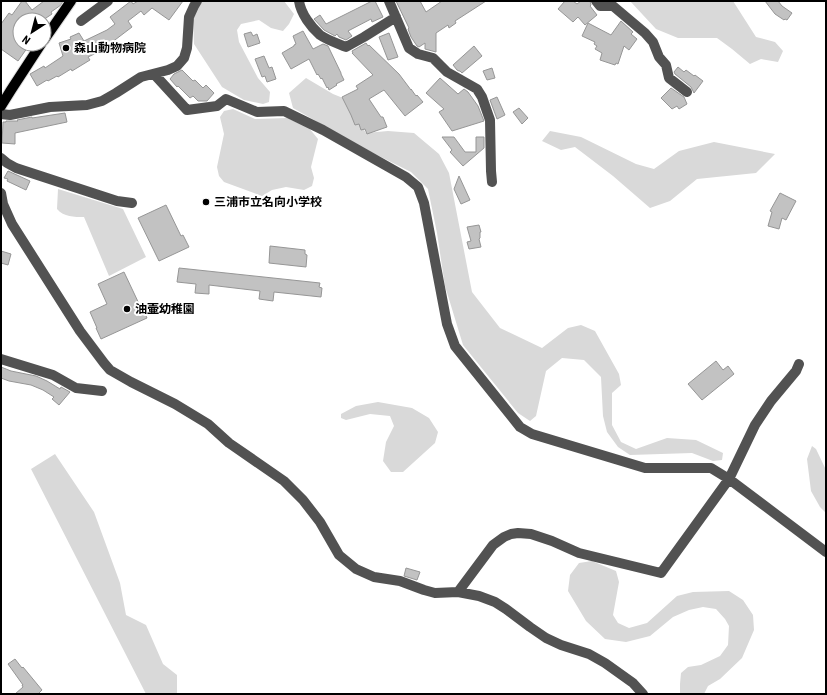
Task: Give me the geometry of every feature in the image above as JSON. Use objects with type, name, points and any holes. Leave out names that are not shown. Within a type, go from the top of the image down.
[{"type":"main road","points":[[52,28],[71,1]]},
{"type":"main road","points":[[1,106],[10,90],[36,52]]},
{"type":"street","points":[[81,21],[108,1]]},
{"type":"street","points":[[1,114],[10,116],[50,107],[87,105],[102,101],[142,77],[177,66],[184,58],[188,48],[189,17],[197,1]]},
{"type":"street","points":[[299,1],[300,8],[310,24],[321,36],[346,47],[364,38],[396,17]]},
{"type":"street","points":[[389,1],[409,48],[418,54],[434,58],[447,72],[476,89],[482,97],[490,120],[492,182]]},
{"type":"street","points":[[596,1],[600,6],[613,6],[654,42],[659,57],[666,65],[669,78],[687,92]]},
{"type":"street","points":[[154,74],[187,110],[217,106],[226,99],[257,112],[284,111],[323,130],[406,177],[418,187],[424,203],[447,324],[455,346],[520,427],[532,434],[645,468],[711,468],[729,479],[826,552]]},
{"type":"street","points":[[1,158],[16,168],[117,202],[132,203]]},
{"type":"street","points":[[1,192],[3,204],[12,224],[80,331],[110,370],[175,404],[208,424],[229,443],[284,481],[303,500],[320,522],[339,555],[356,570],[374,577],[400,581],[436,593],[458,592],[479,596],[495,602],[506,608],[546,638],[561,645],[589,654],[605,663],[633,683],[643,694]]},
{"type":"street","points":[[1,359],[53,375],[76,388],[102,391]]},
{"type":"street","points":[[458,592],[493,545],[511,534],[531,534],[552,541],[579,553],[661,573],[729,479],[755,425],[771,400],[796,371],[799,364]]},
{"type":"shaded area","points":[[202,1],[284,1],[294,14],[289,24],[283,31],[271,28],[259,20],[241,24],[237,30],[239,42],[258,78],[270,92],[269,102],[263,104],[244,100],[222,87],[194,44],[193,20],[198,5]]},
{"type":"shaded area","points":[[630,1],[733,1],[756,37],[775,42],[783,51],[778,62],[761,59],[750,64],[717,38],[678,38],[656,29]]},
{"type":"shaded area","points":[[306,78],[333,94],[343,98],[366,133],[388,131],[414,133],[439,154],[449,173],[472,292],[500,328],[542,348],[568,328],[581,325],[595,331],[619,374],[621,385],[612,393],[612,425],[621,442],[636,449],[667,438],[696,440],[723,453],[722,460],[713,461],[692,453],[630,455],[618,447],[607,432],[603,416],[601,377],[584,360],[562,358],[546,371],[536,416],[530,421],[518,413],[463,345],[445,286],[437,233],[428,189],[411,172],[371,152],[293,108],[289,93]]},
{"type":"shaded area","points":[[233,109],[255,119],[287,118],[309,128],[318,139],[311,167],[314,178],[312,186],[304,190],[286,187],[272,190],[262,196],[224,182],[219,176],[217,167],[224,134],[220,117],[224,111]]},
{"type":"shaded area","points":[[550,131],[581,137],[636,164],[654,169],[679,151],[714,142],[775,154],[756,173],[697,179],[670,201],[650,208],[613,176],[575,147],[561,150],[542,141]]},
{"type":"shaded area","points":[[58,189],[123,209],[146,257],[109,276],[84,217],[73,217],[66,215],[57,209]]},
{"type":"shaded area","points":[[378,402],[412,408],[429,418],[438,432],[435,443],[403,472],[391,472],[383,461],[386,442],[394,426],[390,416],[370,414],[346,420],[341,418],[341,414],[356,406]]},
{"type":"shaded area","points":[[812,446],[816,449],[826,470],[826,513],[820,507],[811,491],[807,459]]},
{"type":"shaded area","points":[[55,454],[94,512],[120,583],[126,615],[146,625],[163,664],[177,675],[177,694],[146,694],[31,469]]},
{"type":"shaded area","points":[[592,561],[616,571],[619,582],[613,615],[618,623],[629,628],[647,623],[677,596],[693,592],[729,591],[743,600],[753,615],[754,630],[742,658],[720,679],[708,686],[704,694],[680,694],[681,673],[688,667],[701,665],[720,656],[728,645],[729,626],[725,619],[716,609],[703,607],[689,610],[673,617],[650,636],[626,642],[605,639],[586,621],[568,591],[570,575],[579,563]]},
{"type":"building","points":[[22,1],[25,1],[32,10],[44,1],[63,1],[61,5],[51,12],[14,12]]},
{"type":"building","points":[[131,1],[133,4],[138,1],[183,1],[169,20],[152,8],[144,15],[141,11],[128,21],[132,27],[107,46],[107,48],[88,57],[90,60],[72,71],[71,69],[58,77],[57,76],[48,81],[47,80],[37,86],[30,74],[44,66],[45,68],[63,56],[59,43],[71,39],[70,37],[79,33],[84,41],[107,30],[115,24],[110,17]]},
{"type":"building","points":[[372,1],[375,1],[383,17],[372,22],[371,19],[348,31],[352,36],[346,40],[339,37],[337,34],[335,36],[324,30],[314,19],[320,15],[326,24]]},
{"type":"building","points":[[396,1],[420,1],[426,12],[442,1],[486,1],[455,21],[456,23],[449,28],[448,25],[436,33],[436,52],[425,49],[425,43],[419,47],[417,46],[411,37],[409,28]]},
{"type":"building","points":[[565,1],[573,1],[577,4],[581,1],[590,1],[590,6],[597,15],[585,25],[578,17],[573,22],[558,9]]},
{"type":"building","points":[[765,1],[778,1],[792,13],[787,20],[784,20],[775,14]]},
{"type":"building","points":[[9,13],[12,15],[12,52],[24,52],[18,61],[1,49],[1,24]]},
{"type":"building","points":[[621,21],[633,32],[631,34],[637,39],[629,50],[624,46],[618,64],[616,63],[615,65],[600,60],[602,53],[595,49],[597,46],[594,44],[595,42],[582,36],[588,23],[611,35]]},
{"type":"building","points":[[303,31],[313,49],[323,44],[328,46],[341,73],[344,80],[329,90],[322,78],[321,79],[318,74],[317,75],[309,59],[291,69],[282,53],[296,44],[293,36]]},
{"type":"building","points":[[251,32],[253,36],[257,34],[260,43],[248,47],[244,34]]},
{"type":"building","points":[[389,33],[398,57],[388,60],[379,37]]},
{"type":"building","points":[[366,43],[399,74],[416,96],[417,95],[423,102],[405,116],[384,90],[369,99],[381,117],[383,117],[387,127],[367,134],[365,129],[361,130],[359,124],[355,125],[342,97],[358,89],[356,86],[373,75],[352,53],[352,51]]},
{"type":"building","points":[[474,46],[482,56],[462,73],[453,65]]},
{"type":"building","points":[[264,56],[269,68],[272,67],[276,79],[267,82],[265,76],[262,77],[255,59]]},
{"type":"building","points":[[678,67],[684,72],[686,70],[703,81],[694,93],[691,87],[675,74],[674,72]]},
{"type":"building","points":[[492,68],[495,78],[487,80],[483,71]]},
{"type":"building","points":[[182,70],[193,81],[195,80],[203,88],[206,85],[214,93],[207,101],[198,101],[193,96],[190,98],[170,79],[174,74]]},
{"type":"building","points":[[440,78],[458,94],[464,89],[468,92],[478,106],[484,121],[452,131],[439,112],[444,109],[426,93]]},
{"type":"building","points":[[671,88],[684,97],[687,104],[679,109],[677,106],[672,109],[661,98]]},
{"type":"building","points":[[497,97],[505,115],[497,119],[490,100]]},
{"type":"building","points":[[519,108],[528,118],[522,124],[513,112]]},
{"type":"building","points":[[65,113],[67,122],[15,133],[15,144],[2,143],[3,122]]},
{"type":"building","points":[[442,137],[454,137],[465,152],[476,152],[476,137],[484,137],[484,148],[463,166],[450,152],[452,150]]},
{"type":"building","points":[[8,171],[30,181],[26,190],[4,178]]},
{"type":"building","points":[[459,176],[470,200],[461,204],[454,189]]},
{"type":"building","points":[[780,193],[796,201],[786,220],[782,218],[779,229],[768,226],[772,212],[770,211]]},
{"type":"building","points":[[166,205],[181,236],[183,235],[189,247],[159,261],[138,218]]},
{"type":"building","points":[[479,225],[481,232],[479,239],[481,247],[469,249],[467,242],[471,241],[467,227]]},
{"type":"building","points":[[270,246],[305,250],[305,254],[307,255],[306,267],[269,263]]},
{"type":"building","points":[[1,251],[11,254],[8,265],[1,263]]},
{"type":"building","points":[[179,268],[320,283],[319,287],[322,288],[321,297],[274,292],[273,301],[259,299],[260,291],[209,285],[209,294],[195,293],[196,284],[177,282]]},
{"type":"building","points":[[124,272],[147,318],[101,339],[90,312],[107,304],[98,284]]},
{"type":"building","points":[[716,361],[723,370],[728,366],[734,374],[702,400],[688,384]]},
{"type":"building","points":[[1,367],[11,371],[36,376],[60,389],[61,387],[70,392],[59,405],[52,399],[54,397],[43,390],[31,385],[1,378]]},
{"type":"building","points":[[406,568],[420,572],[417,580],[404,576]]},
{"type":"building","points":[[15,659],[42,690],[38,694],[15,694],[23,687],[23,685],[8,664]]},
{"type":"place","name":"森山動物病院","points":[[66,48]]},
{"type":"place","name":"三浦市立名向小学校","points":[[206,202]]},
{"type":"place","name":"油壷幼稚園","points":[[127,309]]}]
